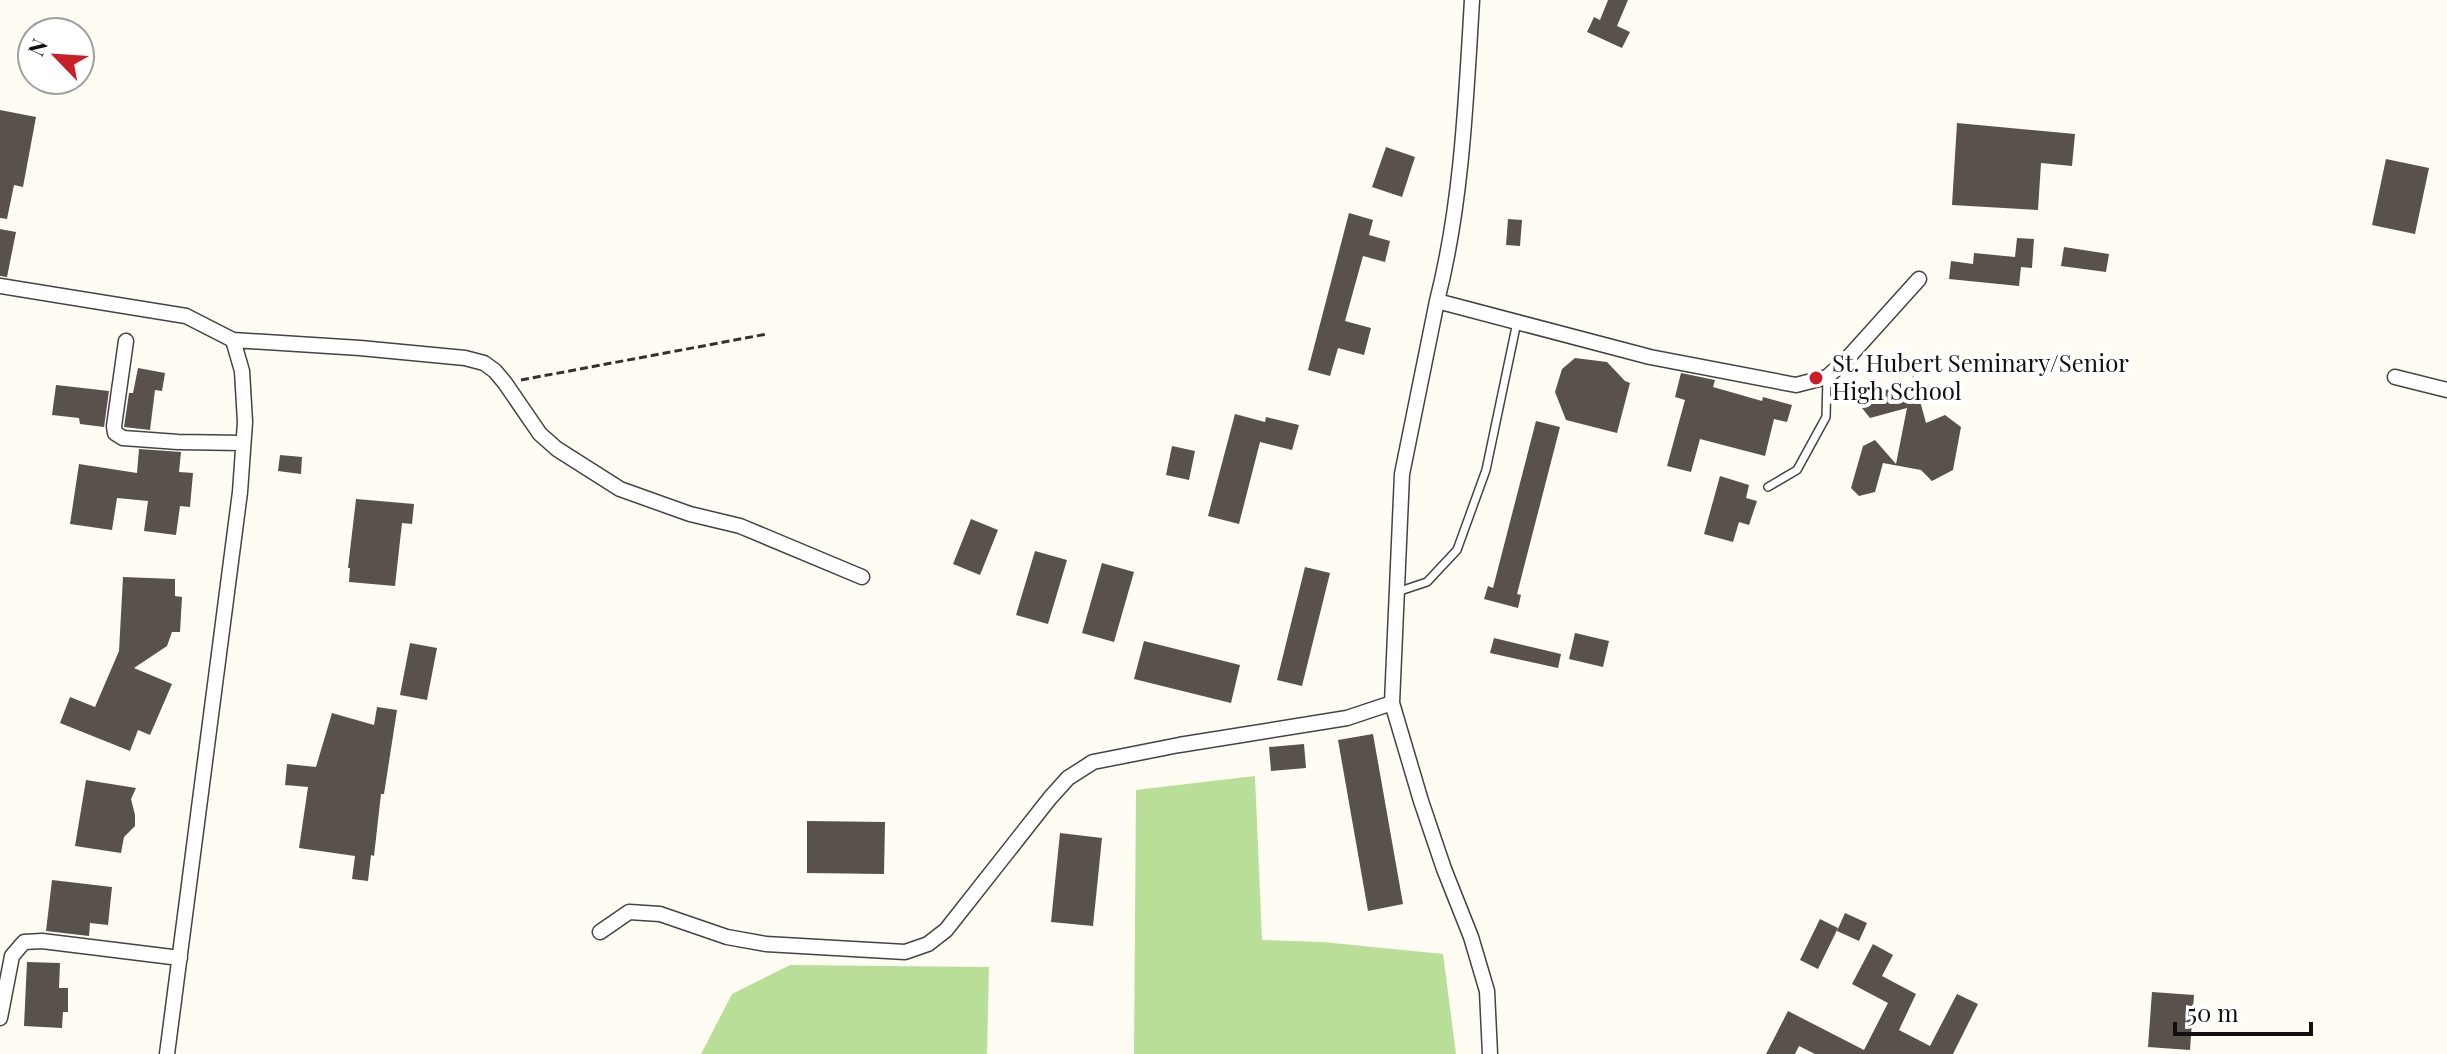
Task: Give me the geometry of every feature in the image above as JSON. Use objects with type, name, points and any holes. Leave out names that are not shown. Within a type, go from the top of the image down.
[{"type":"street","points":[[1472,0],[1467,96],[1449,253],[1402,474],[1392,703],[1421,801],[1471,937],[1487,991],[1490,1054]]},
{"type":"street","points":[[1437,301],[1650,357],[1796,385],[1827,377],[1919,279]]},
{"type":"street","points":[[0,286],[186,316],[233,340],[360,348],[465,358],[484,363],[505,383],[540,434],[557,449],[620,489],[690,514],[740,526],[862,577]]},
{"type":"street","points":[[167,1054],[240,492],[245,422],[242,371],[233,340]]},
{"type":"street","points":[[126,341],[115,433],[123,438],[243,443]]},
{"type":"street","points":[[2395,377],[2447,390]]},
{"type":"street","points":[[600,932],[629,912],[660,914],[727,937],[766,944],[905,952],[928,944],[946,930],[1050,798],[1068,778],[1093,762],[1347,718],[1392,703]]},
{"type":"street","points":[[0,1018],[12,956],[24,942],[42,941],[180,958]]},
{"type":"lane","points":[[1397,592],[1427,582],[1457,550],[1486,470],[1517,322]]},
{"type":"lane","points":[[1768,487],[1797,470],[1826,417],[1827,377]]},
{"type":"path","points":[[505,383],[767,334]]},
{"type":"green space","points":[[1255,776],[1262,940],[1323,942],[1443,954],[1456,1054],[1134,1054],[1136,790]]},
{"type":"green space","points":[[790,965],[989,967],[987,1054],[701,1054],[732,994]]},
{"type":"building","points":[[1608,0],[1628,0],[1617,26],[1630,32],[1622,48],[1587,32],[1594,17],[1600,20]]},
{"type":"building","points":[[0,110],[36,117],[23,187],[14,185],[7,219],[0,218]]},
{"type":"building","points":[[1957,123],[2075,134],[2072,166],[2041,163],[2038,210],[1952,205]]},
{"type":"building","points":[[1386,147],[1415,157],[1402,197],[1372,187]]},
{"type":"building","points":[[2386,159],[2429,168],[2415,234],[2372,225]]},
{"type":"building","points":[[1349,213],[1373,220],[1369,235],[1390,241],[1385,262],[1363,256],[1345,321],[1371,328],[1364,355],[1338,348],[1330,376],[1308,370]]},
{"type":"building","points":[[1508,219],[1522,220],[1520,246],[1506,245]]},
{"type":"building","points":[[0,229],[16,232],[7,277],[0,276]]},
{"type":"building","points":[[2017,238],[2034,239],[2032,268],[2021,267],[2019,286],[1949,279],[1951,261],[1973,264],[1974,253],[2015,257]]},
{"type":"building","points":[[2064,247],[2109,254],[2106,272],[2061,266]]},
{"type":"building","points":[[1575,358],[1607,362],[1630,383],[1617,433],[1566,420],[1555,392],[1562,369]]},
{"type":"building","points":[[138,368],[165,373],[162,391],[155,390],[150,430],[124,427],[129,393],[133,393]]},
{"type":"building","points":[[1681,373],[1715,380],[1713,387],[1762,401],[1763,397],[1792,405],[1787,422],[1774,419],[1765,456],[1700,439],[1691,472],[1667,466],[1685,400],[1675,397]]},
{"type":"building","points":[[1913,375],[1926,423],[1945,415],[1961,427],[1953,470],[1932,481],[1921,470],[1883,463],[1875,492],[1859,496],[1851,488],[1863,446],[1875,440],[1896,464],[1907,408],[1870,418],[1862,408],[1867,395],[1912,383]]},
{"type":"building","points":[[56,385],[109,391],[104,427],[80,424],[79,418],[52,415]]},
{"type":"building","points":[[1235,414],[1265,422],[1266,417],[1299,425],[1292,450],[1260,442],[1239,524],[1208,516]]},
{"type":"building","points":[[1536,421],[1560,427],[1517,594],[1521,595],[1518,608],[1484,599],[1488,586],[1493,588]]},
{"type":"building","points":[[1172,446],[1195,451],[1189,480],[1166,475]]},
{"type":"building","points":[[139,449],[181,452],[179,472],[193,473],[190,507],[180,506],[176,535],[144,531],[148,501],[117,498],[112,530],[70,524],[79,464],[137,473]]},
{"type":"building","points":[[280,455],[302,457],[301,474],[278,471]]},
{"type":"building","points":[[1720,476],[1749,485],[1746,498],[1757,501],[1749,525],[1739,522],[1733,542],[1704,534]]},
{"type":"building","points":[[356,499],[414,504],[412,524],[402,523],[395,586],[349,582]]},
{"type":"building","points":[[971,519],[998,530],[980,575],[953,564]]},
{"type":"building","points":[[1035,551],[1067,560],[1048,624],[1016,615]]},
{"type":"building","points":[[1102,563],[1134,572],[1114,642],[1082,633]]},
{"type":"building","points":[[1305,567],[1330,573],[1302,686],[1277,680]]},
{"type":"building","points":[[123,577],[175,579],[175,596],[182,597],[180,632],[172,632],[167,646],[134,668],[172,684],[150,735],[138,730],[130,751],[60,723],[70,697],[95,707],[119,651]]},
{"type":"building","points":[[1575,633],[1609,641],[1603,667],[1569,659]]},
{"type":"building","points":[[1494,638],[1561,654],[1558,668],[1490,653]]},
{"type":"building","points":[[1144,641],[1240,665],[1231,703],[1134,679]]},
{"type":"building","points":[[410,643],[437,648],[427,700],[400,695]]},
{"type":"building","points":[[377,707],[397,710],[368,881],[352,879],[355,856],[299,848],[308,787],[285,785],[287,764],[316,767],[332,713],[374,725]]},
{"type":"building","points":[[1373,734],[1403,904],[1368,911],[1338,740]]},
{"type":"building","points":[[1304,744],[1306,768],[1271,771],[1269,747]]},
{"type":"building","points":[[86,780],[136,788],[131,799],[135,826],[124,837],[121,853],[75,846]]},
{"type":"building","points":[[807,821],[885,822],[884,874],[807,873]]},
{"type":"building","points":[[1060,833],[1102,838],[1093,926],[1051,922]]},
{"type":"building","points":[[52,880],[112,887],[108,925],[90,923],[89,936],[46,931]]},
{"type":"building","points":[[1845,913],[1867,923],[1859,941],[1837,931]]},
{"type":"building","points":[[1820,919],[1838,928],[1818,969],[1800,960]]},
{"type":"building","points":[[1873,944],[1893,955],[1882,976],[1916,994],[1899,1030],[1930,1046],[1957,994],[1978,1004],[1953,1054],[1815,1054],[1799,1046],[1795,1054],[1766,1054],[1788,1011],[1864,1050],[1888,1003],[1852,984]]},
{"type":"building","points":[[27,962],[60,963],[59,988],[68,988],[68,1012],[63,1012],[62,1028],[24,1026]]},
{"type":"building","points":[[2152,992],[2194,995],[2190,1050],[2148,1047]]},
{"type":"place","name":"St. Hubert Seminary/Senior High School","points":[[1816,378]]}]
